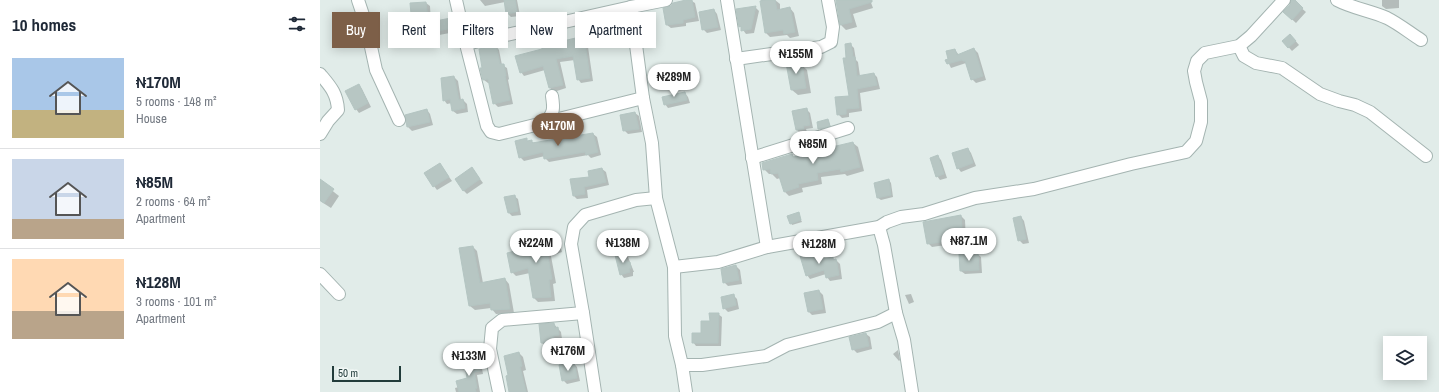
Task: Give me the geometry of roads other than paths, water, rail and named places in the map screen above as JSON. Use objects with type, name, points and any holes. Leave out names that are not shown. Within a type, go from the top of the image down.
[{"type":"street","points":[[358,0],[366,24],[376,70],[399,120]]},
{"type":"street","points":[[456,0],[459,12]]},
{"type":"street","points":[[508,35],[666,0]]},
{"type":"street","points":[[727,0],[767,247]]},
{"type":"street","points":[[736,59],[821,47],[831,42],[833,27],[828,0]]},
{"type":"street","points":[[674,267],[718,262],[767,247],[879,228],[887,222],[901,217],[924,214],[975,198],[1034,189],[1131,164],[1186,152],[1196,141],[1202,122],[1201,102],[1194,71],[1197,61],[1205,53],[1239,46],[1251,36],[1284,0]]},
{"type":"street","points":[[1337,0],[1387,19],[1422,40]]},
{"type":"street","points":[[631,7],[643,98],[652,143],[656,198],[674,267],[675,336],[682,365],[686,392]]},
{"type":"street","points":[[1239,46],[1244,56],[1256,63],[1282,68],[1320,94],[1355,105],[1370,112],[1426,156]]},
{"type":"street","points":[[467,48],[487,126],[491,132],[499,134],[643,98]]},
{"type":"street","points":[[320,74],[329,85],[337,99],[338,110],[328,121],[320,134]]},
{"type":"street","points":[[546,122],[552,114],[554,107],[552,96]]},
{"type":"street","points":[[752,158],[848,128]]},
{"type":"street","points":[[595,392],[571,244],[574,227],[585,215],[636,200],[656,198]]},
{"type":"street","points":[[879,228],[884,245],[896,313],[904,340],[912,392]]},
{"type":"street","points":[[320,274],[339,294]]},
{"type":"street","points":[[498,392],[490,349],[492,328],[502,320],[583,313]]},
{"type":"street","points":[[682,365],[702,365],[766,356],[787,345],[878,322],[896,313]]}]
